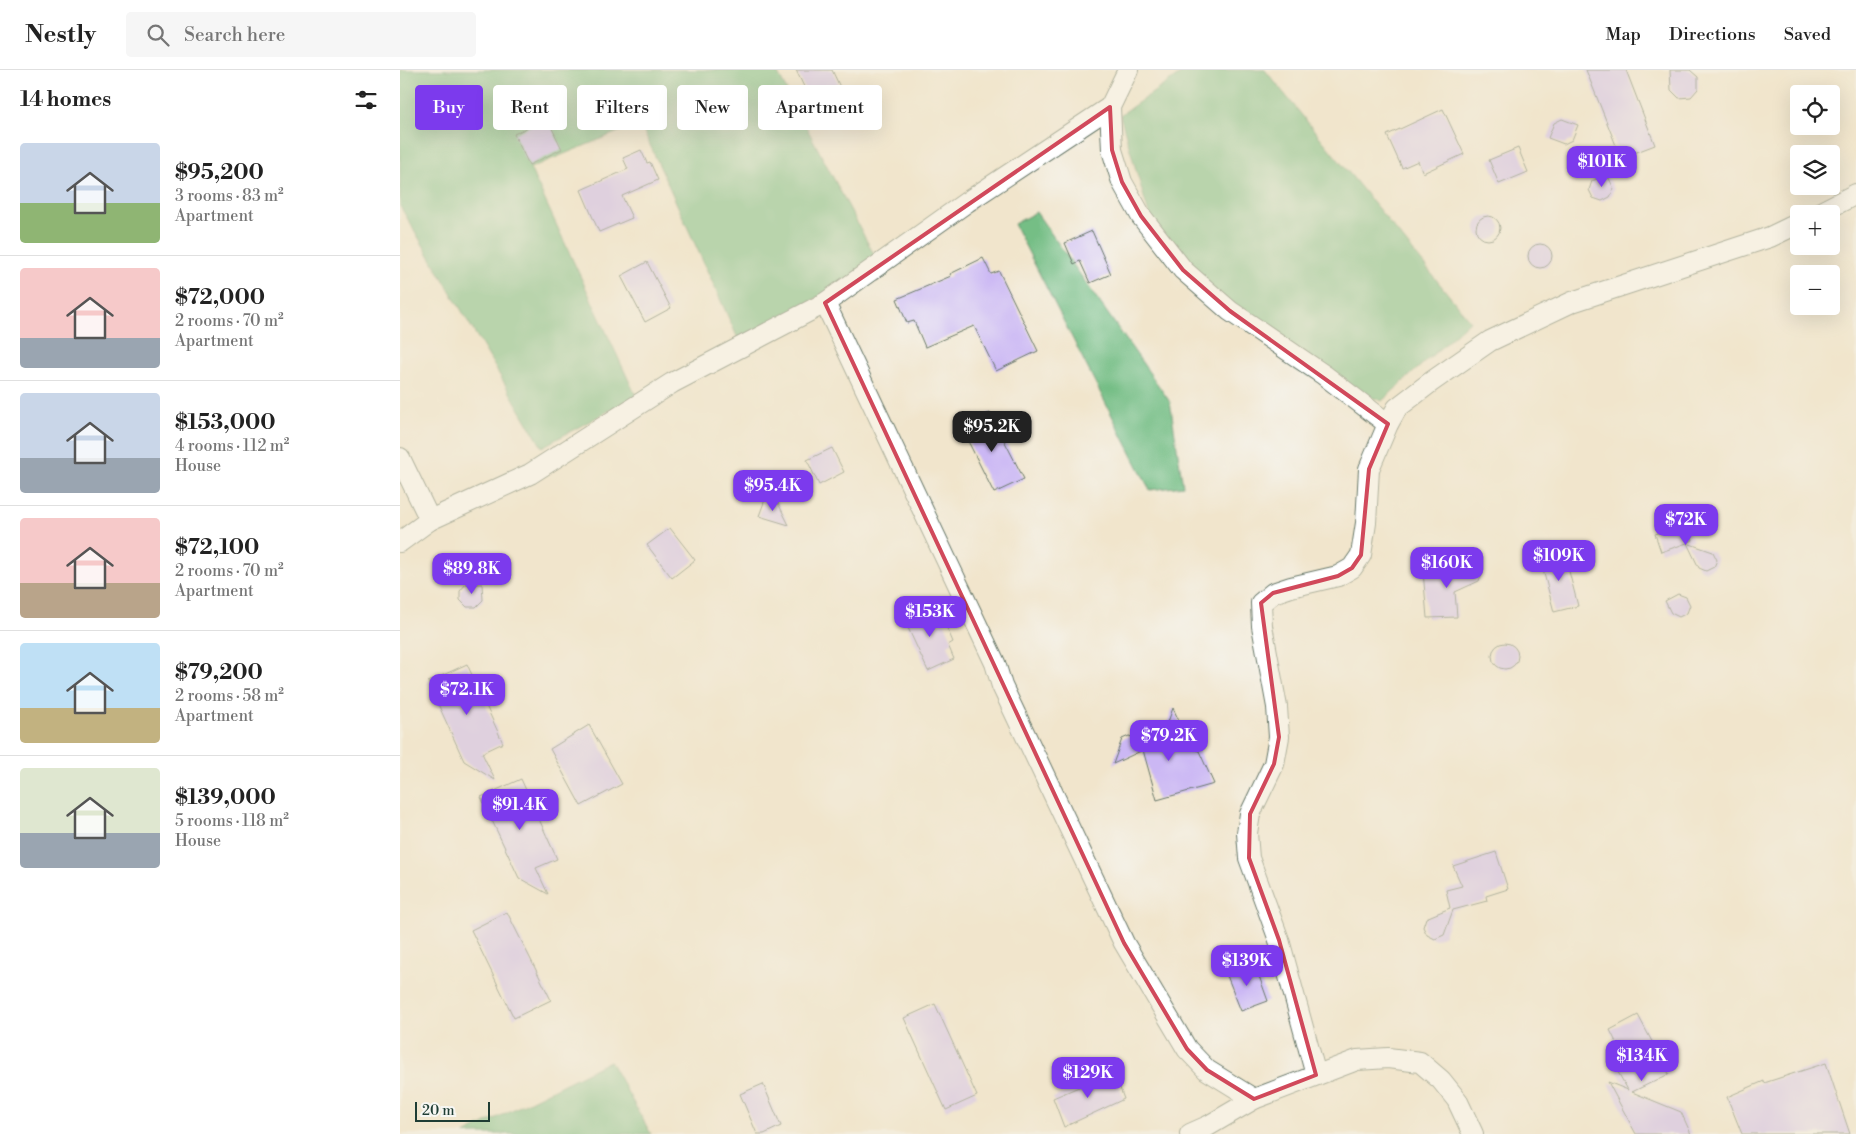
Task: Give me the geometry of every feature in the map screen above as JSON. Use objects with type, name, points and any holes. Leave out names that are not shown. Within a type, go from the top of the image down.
[{"type":"street","points":[[1128,70],[1110,107],[1112,150],[1122,182],[1141,216],[1183,270],[1230,311],[1324,375],[1388,424]]},
{"type":"street","points":[[400,542],[430,520],[530,474],[672,384],[825,303],[967,202],[1110,107]]},
{"type":"street","points":[[1835,205],[1856,194]]},
{"type":"street","points":[[1316,1075],[1279,940],[1249,858],[1247,833],[1250,814],[1274,764],[1279,737],[1277,707],[1260,610],[1261,603],[1273,594],[1291,587],[1338,576],[1352,568],[1360,555],[1362,547],[1366,523],[1369,468],[1397,408],[1431,382],[1490,341],[1572,302],[1770,237],[1790,227]]},
{"type":"street","points":[[825,303],[995,662],[1002,686],[1124,943],[1187,1049],[1207,1070],[1254,1099]]},
{"type":"street","points":[[400,458],[430,520]]},
{"type":"street","points":[[1190,1134],[1254,1099],[1316,1075],[1357,1060],[1388,1058],[1420,1062],[1441,1080],[1457,1100],[1473,1134]]},
{"type":"highlighted area","points":[[1110,107],[1112,150],[1122,182],[1141,216],[1183,270],[1230,311],[1388,424],[1369,469],[1361,555],[1352,568],[1338,576],[1273,593],[1261,603],[1279,737],[1274,764],[1250,814],[1249,858],[1279,940],[1316,1075],[1254,1099],[1207,1070],[1187,1049],[1124,943],[825,303]]},
{"type":"green space","points":[[400,70],[776,70],[784,85],[758,85],[758,130],[808,130],[878,262],[740,343],[643,130],[667,130],[667,85],[577,85],[577,130],[623,130],[530,168],[636,396],[542,447],[400,206]]},
{"type":"green space","points":[[1186,70],[1265,70],[1470,321],[1382,401],[1297,371],[1157,242],[1120,115]]},
{"type":"green space","points":[[1036,212],[1170,402],[1183,486],[1150,490],[1014,224]]},
{"type":"green space","points":[[610,1061],[651,1134],[464,1134]]},
{"type":"building","points":[[796,70],[832,70],[839,85],[803,85]]},
{"type":"building","points":[[1586,70],[1626,70],[1655,145],[1621,158]]},
{"type":"building","points":[[1670,70],[1690,70],[1698,77],[1698,89],[1691,97],[1679,98],[1671,90]]},
{"type":"building","points":[[1443,109],[1464,154],[1423,173],[1418,161],[1402,168],[1387,135]]},
{"type":"building","points":[[1562,119],[1578,125],[1572,140],[1564,144],[1548,138],[1554,123]]},
{"type":"building","points":[[522,130],[553,130],[562,149],[529,165],[514,134]]},
{"type":"building","points":[[1518,148],[1528,172],[1499,184],[1489,160]]},
{"type":"building","points":[[641,150],[647,163],[650,162],[658,180],[622,196],[632,218],[599,232],[581,190],[628,169],[623,158]]},
{"type":"building","points":[[1607,174],[1614,189],[1610,197],[1602,201],[1593,198],[1589,190],[1592,181]]},
{"type":"building","points":[[1488,216],[1496,220],[1500,228],[1496,236],[1488,240],[1480,236],[1476,228],[1480,220]]},
{"type":"building","points":[[1092,231],[1111,274],[1090,283],[1080,261],[1074,264],[1065,243]]},
{"type":"building","points":[[1540,244],[1548,248],[1552,256],[1548,264],[1540,268],[1532,264],[1528,256],[1532,248]]},
{"type":"building","points":[[983,258],[991,274],[999,271],[1038,351],[996,371],[974,326],[925,347],[914,321],[907,323],[897,299],[951,276],[950,274]]},
{"type":"building","points":[[647,262],[671,308],[645,322],[621,276]]},
{"type":"building","points":[[990,413],[1024,479],[994,493],[960,425]]},
{"type":"building","points":[[832,448],[844,472],[819,485],[807,460]]},
{"type":"building","points":[[766,497],[778,503],[789,525],[759,516]]},
{"type":"building","points":[[1686,523],[1693,540],[1661,552],[1655,534]]},
{"type":"building","points":[[670,528],[695,560],[672,578],[647,545]]},
{"type":"building","points":[[1687,543],[1713,552],[1717,560],[1714,567],[1706,571],[1699,568]]},
{"type":"building","points":[[1564,552],[1578,606],[1554,612],[1540,558]]},
{"type":"building","points":[[1471,563],[1479,566],[1482,573],[1479,581],[1455,592],[1457,617],[1427,618],[1423,571],[1458,568]]},
{"type":"building","points":[[466,584],[482,584],[483,600],[476,607],[467,607],[460,600],[460,591]]},
{"type":"building","points":[[1678,594],[1686,597],[1690,605],[1687,613],[1679,617],[1671,613],[1665,601]]},
{"type":"building","points":[[930,605],[938,624],[944,621],[953,642],[948,645],[954,659],[928,671],[903,617]]},
{"type":"building","points":[[1505,643],[1514,647],[1518,656],[1514,665],[1505,669],[1496,665],[1492,656],[1496,647]]},
{"type":"building","points":[[467,664],[503,743],[482,753],[495,780],[464,761],[428,682]]},
{"type":"building","points":[[1173,708],[1184,732],[1180,744],[1199,751],[1214,784],[1157,800],[1143,750],[1113,764],[1122,739],[1129,736],[1159,747]]},
{"type":"building","points":[[589,725],[622,784],[581,806],[550,749]]},
{"type":"building","points":[[521,779],[557,859],[536,868],[548,894],[519,878],[481,797]]},
{"type":"building","points":[[1496,852],[1508,889],[1486,896],[1487,901],[1453,910],[1444,935],[1435,939],[1427,935],[1423,927],[1426,918],[1450,908],[1446,890],[1462,886],[1453,866]]},
{"type":"building","points":[[507,912],[551,1000],[514,1018],[471,930]]},
{"type":"building","points":[[1254,962],[1268,1001],[1241,1011],[1226,973]]},
{"type":"building","points":[[935,1004],[977,1096],[946,1110],[904,1018]]},
{"type":"building","points":[[1638,1015],[1669,1074],[1632,1092],[1681,1112],[1691,1134],[1636,1134],[1608,1082],[1628,1090],[1610,1058],[1621,1052],[1610,1030]]},
{"type":"building","points":[[1826,1063],[1850,1134],[1742,1134],[1727,1097],[1764,1081],[1764,1083]]},
{"type":"building","points":[[1114,1072],[1124,1099],[1064,1127],[1053,1098]]},
{"type":"building","points":[[763,1084],[781,1126],[764,1134],[757,1134],[740,1094]]}]
